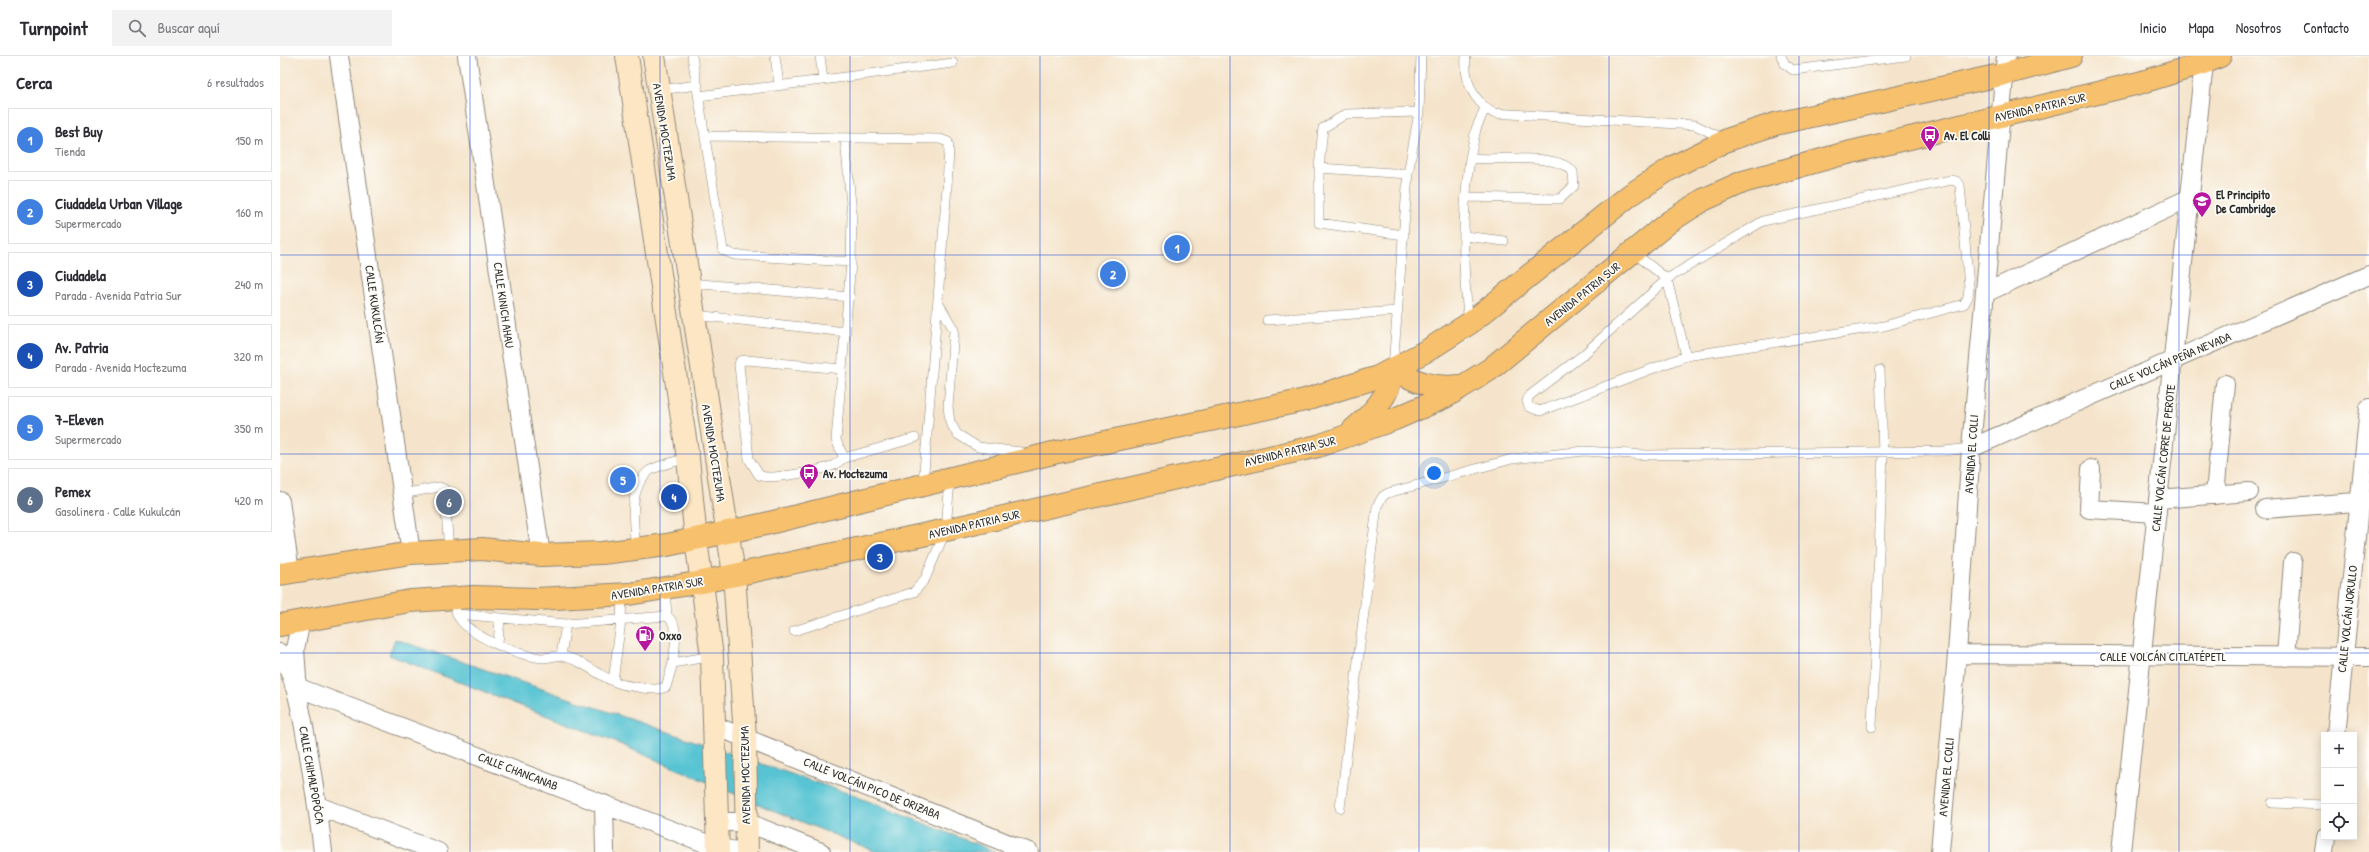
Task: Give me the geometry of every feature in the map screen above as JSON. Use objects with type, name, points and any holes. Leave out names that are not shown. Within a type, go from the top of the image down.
[{"type":"main road","points":[[285,573],[410,553],[482,549],[541,555],[636,549],[696,540],[1053,452],[1305,400],[1378,377],[1470,323],[1630,195],[1673,167],[1727,140],[1776,124],[2005,65],[2071,56]]},
{"type":"main road","name":"AVENIDA PATRIA SUR","points":[[280,625],[410,601],[455,606],[537,610],[702,582],[946,530],[1318,446],[1395,419],[1445,397],[1489,370],[1669,222],[1704,200],[1743,182],[1838,155],[2139,83],[2212,60]]},
{"type":"main road","points":[[1393,369],[1415,382],[1431,387],[1446,388],[1463,386]]},
{"type":"main road","points":[[1344,437],[1367,418],[1384,397],[1391,383],[1393,369]]},
{"type":"street","name":"CALLE KUKULCÁN","points":[[339,56],[410,553]]},
{"type":"street","name":"CALLE KINICH AHAU","points":[[467,56],[541,555]]},
{"type":"street","points":[[627,56],[688,458],[696,540],[712,656],[718,850]]},
{"type":"street","name":"AVENIDA MOCTEZUMA","points":[[654,56],[734,574],[745,745],[747,852]]},
{"type":"street","name":"CALLE VOLCÁN COFRE DE PEROTE","points":[[2121,852],[2190,198],[2212,60]]},
{"type":"street","name":"AVENIDA EL COLLI","points":[[1940,852],[1957,654],[1971,448],[2002,116],[2005,65]]},
{"type":"street","points":[[1985,293],[2190,198]]},
{"type":"street","name":"CALLE VOLCÁN PEÑA NEVADA","points":[[1971,448],[2369,275]]},
{"type":"street","points":[[2215,495],[2225,384]]},
{"type":"street","name":"CALLE VOLCÁN JORULLO","points":[[2336,732],[2343,657],[2364,501],[2369,408]]},
{"type":"street","points":[[2091,468],[2090,509],[2158,506],[2215,495],[2249,492]]},
{"type":"street","points":[[280,501],[285,573]]},
{"type":"street","points":[[2266,509],[2364,501]]},
{"type":"street","points":[[2286,657],[2293,562]]},
{"type":"street","name":"CALLE CHIMALPOPÓCA","points":[[302,621],[294,662],[297,691],[318,806],[323,852]]},
{"type":"street","name":"CALLE CHIMALPOPÓCA","points":[[280,653],[290,671],[297,691]]},
{"type":"street","name":"CALLE VOLCÁN CITLATÉPETL","points":[[1957,654],[2369,657]]},
{"type":"street","name":"CALLE CHANCANAB","points":[[297,691],[604,804],[718,850],[743,852]]},
{"type":"street","name":"CALLE VOLCÁN PICO DE ORIZABA","points":[[715,731],[745,745],[1029,852]]},
{"type":"street","points":[[604,804],[605,852]]},
{"type":"street","points":[[318,806],[438,852]]},
{"type":"street","points":[[718,822],[746,813],[821,852]]},
{"type":"street","points":[[2324,852],[2326,840]]},
{"type":"lane","points":[[692,56],[698,86],[722,246],[725,253],[851,262]]},
{"type":"lane","points":[[775,56],[779,84]]},
{"type":"lane","points":[[820,56],[823,80]]},
{"type":"lane","points":[[1393,369],[1408,174],[1419,112],[1421,56]]},
{"type":"lane","points":[[1466,56],[1465,71],[1469,86],[1478,101],[1493,113],[1695,125],[1727,140]]},
{"type":"lane","points":[[1781,56],[1785,64],[1793,70],[1906,56]]},
{"type":"lane","points":[[699,96],[779,84],[823,80],[953,63]]},
{"type":"lane","points":[[659,90],[698,86]]},
{"type":"lane","points":[[1470,323],[1464,279],[1467,197],[1470,158],[1476,129],[1485,108]]},
{"type":"lane","points":[[1404,235],[1319,223],[1319,168],[1323,128],[1346,114],[1419,112]]},
{"type":"lane","points":[[705,136],[940,139],[948,142],[948,172],[923,484]]},
{"type":"lane","points":[[844,458],[836,440],[850,297],[852,215],[846,139]]},
{"type":"lane","points":[[1467,197],[1552,200],[1560,199],[1574,186],[1574,172],[1570,168],[1558,162],[1470,158]]},
{"type":"lane","points":[[1319,168],[1408,174]]},
{"type":"lane","points":[[1951,180],[1956,181],[1960,185],[1968,287],[1968,297],[1964,304],[1884,326],[1686,356],[1540,411],[1529,407],[1529,396],[1583,355],[1667,280],[1763,221],[1951,180]]},
{"type":"lane","points":[[1465,236],[1504,241]]},
{"type":"lane","points":[[1633,252],[1667,280],[1686,356]]},
{"type":"lane","points":[[688,283],[850,297]]},
{"type":"lane","points":[[938,304],[954,330],[948,407],[950,422],[958,434],[978,447],[1009,452],[1053,452]]},
{"type":"lane","points":[[1267,320],[1398,311]]},
{"type":"lane","points":[[693,315],[846,332]]},
{"type":"lane","points":[[842,369],[747,360],[740,361],[739,365],[749,459],[759,475],[770,478],[821,468],[833,465],[844,458],[915,438]]},
{"type":"lane","points":[[1872,727],[1883,452],[1880,370]]},
{"type":"lane","points":[[1340,808],[1377,506],[1383,496],[1394,491],[1512,459],[1584,451],[1647,455],[1883,452],[1971,448]]},
{"type":"lane","points":[[636,549],[633,499],[641,482],[649,471],[688,458]]},
{"type":"lane","points":[[794,631],[914,592],[925,579],[946,530],[950,477]]},
{"type":"lane","points":[[402,494],[439,487],[444,489],[445,495]]},
{"type":"lane","points":[[446,511],[449,551]]},
{"type":"lane","points":[[455,606],[466,628],[523,655],[543,658],[561,656],[593,669],[623,685],[659,690],[666,686],[673,663],[675,628],[666,616],[665,588]]},
{"type":"lane","points":[[613,681],[621,621],[622,595]]},
{"type":"lane","points":[[455,606],[500,618],[537,610],[566,624],[621,621],[666,616]]},
{"type":"lane","points":[[498,644],[500,618]]},
{"type":"lane","points":[[561,656],[566,624]]},
{"type":"lane","points":[[673,663],[712,656]]},
{"type":"lane","points":[[2272,803],[2321,805]]},
{"type":"water","points":[[395,639],[850,794],[996,852],[877,852],[760,805],[615,742],[389,655]]},
{"type":"place","name":"Av. El Colli","points":[[1930,152]]},
{"type":"place","name":"El Principito De Cambridge","points":[[2202,218]]},
{"type":"place","name":"Best Buy","points":[[1177,248]]},
{"type":"place","name":"Ciudadela Urban Village","points":[[1113,274]]},
{"type":"place","name":"7-Eleven","points":[[623,480]]},
{"type":"place","name":"Av. Moctezuma","points":[[809,490]]},
{"type":"place","name":"Av. Patria","points":[[674,497]]},
{"type":"place","name":"Pemex","points":[[449,502]]},
{"type":"place","name":"Ciudadela","points":[[880,557]]},
{"type":"place","name":"Oxxo","points":[[645,652]]}]
